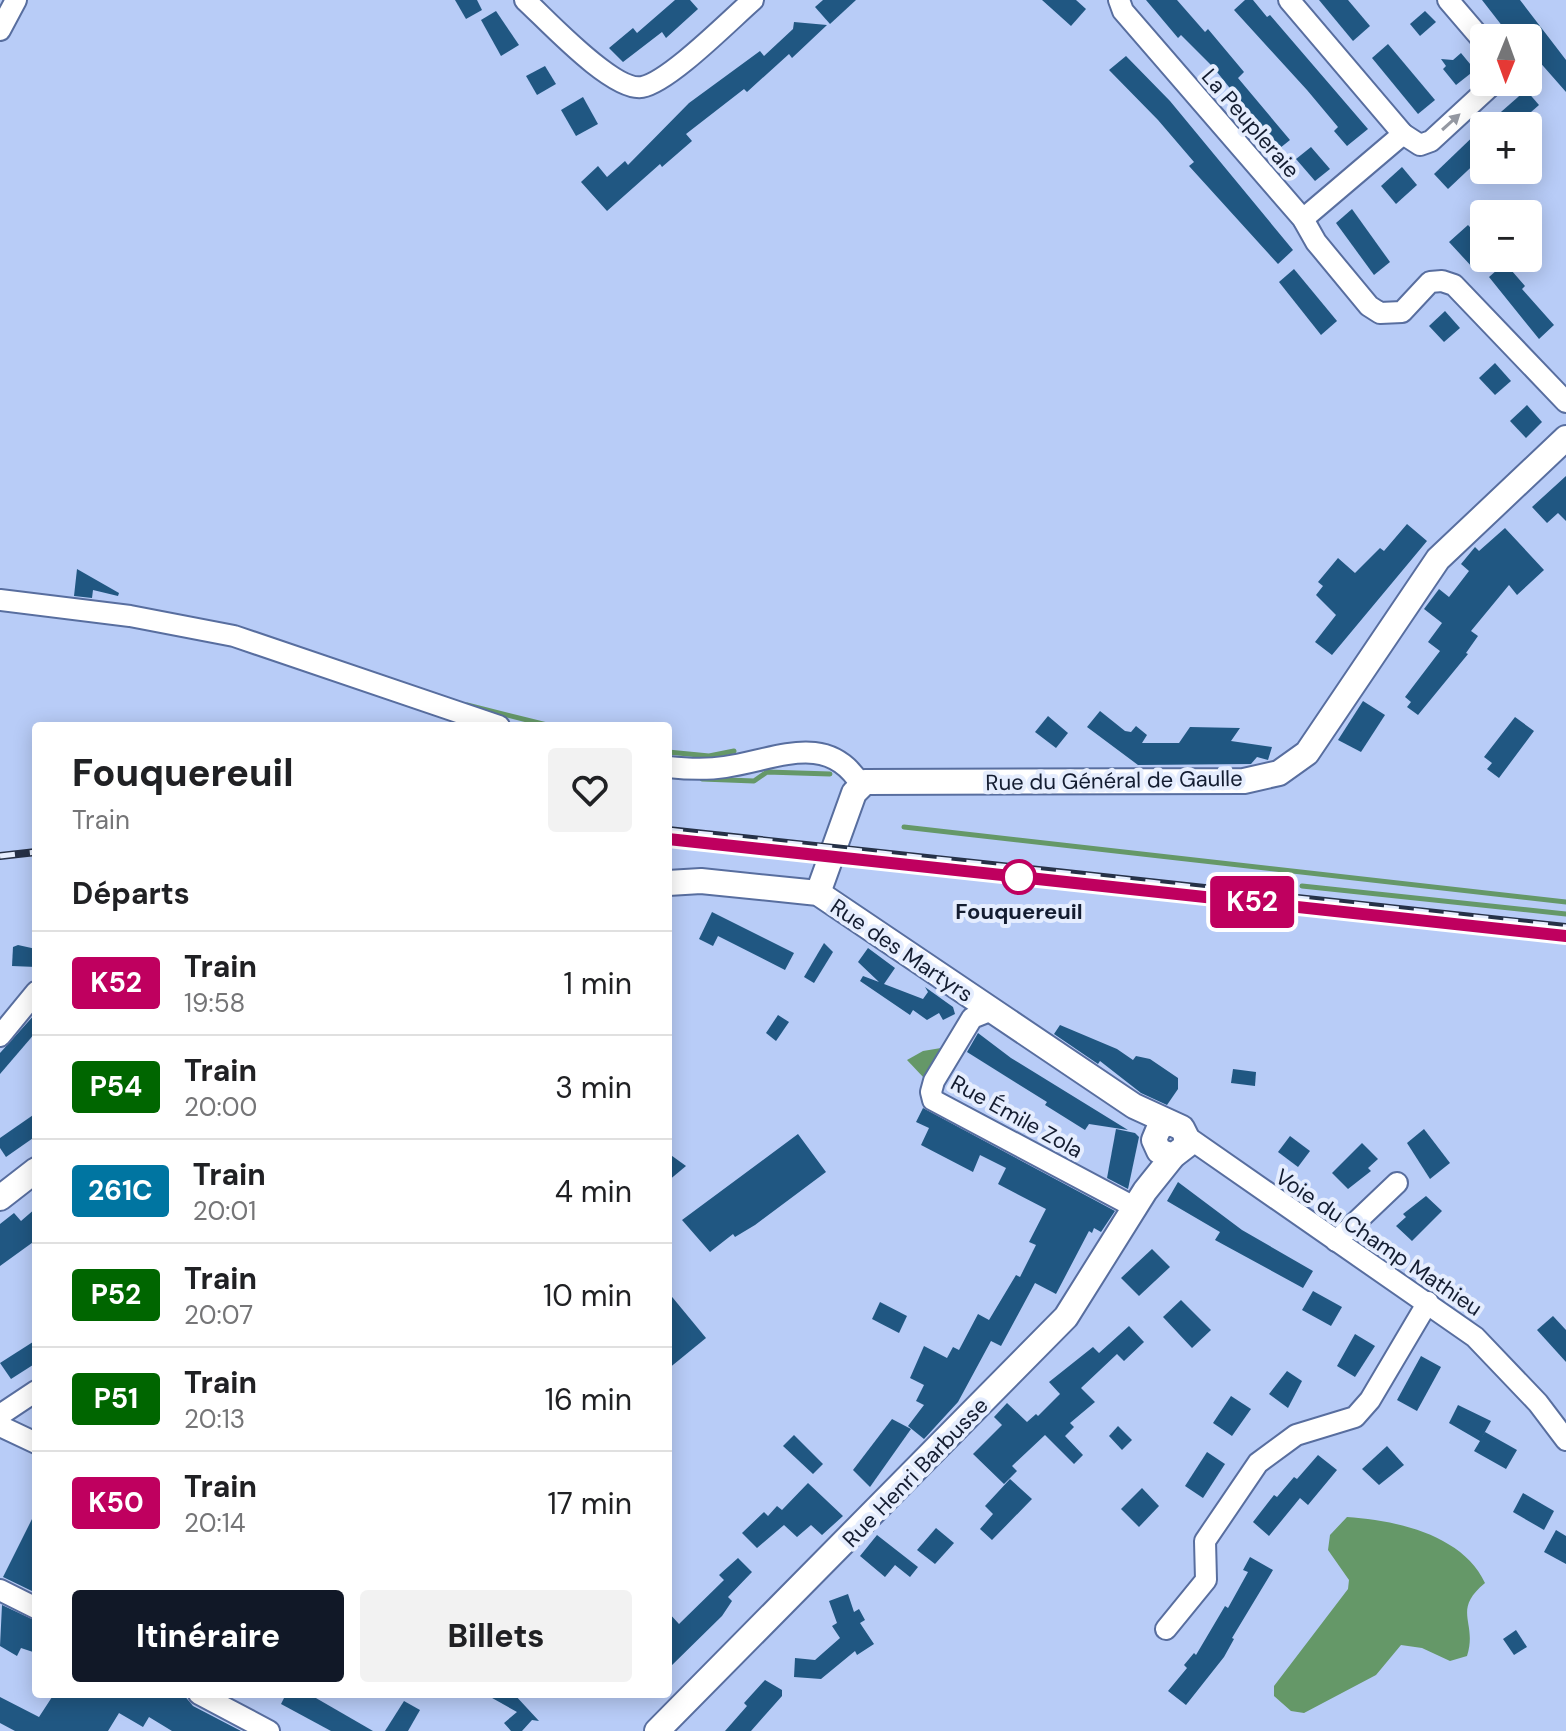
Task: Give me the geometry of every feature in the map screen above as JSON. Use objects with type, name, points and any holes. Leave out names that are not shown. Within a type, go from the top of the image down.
[{"type":"street","points":[[0,30],[16,0]]},
{"type":"street","points":[[525,0],[612,79],[639,88],[660,80],[753,0]]},
{"type":"street","name":"La Peupleraie","points":[[1119,0],[1123,11],[1303,219],[1316,242],[1369,306],[1392,315],[1411,307],[1430,282],[1442,281],[1454,285],[1566,402]]},
{"type":"street","points":[[1289,0],[1403,134],[1420,145],[1431,141],[1480,96]]},
{"type":"street","points":[[1448,0],[1470,26]]},
{"type":"street","points":[[1303,219],[1403,134]]},
{"type":"street","name":"Rue du Général de Gaulle","points":[[861,785],[868,782],[1244,781],[1279,773],[1307,753],[1438,559],[1566,438]]},
{"type":"street","points":[[0,600],[166,623],[234,636],[487,722]]},
{"type":"street","points":[[672,767],[713,769],[811,752],[840,759],[861,785],[854,793],[818,893]]},
{"type":"street","name":"Rue des Martyrs","points":[[672,883],[701,881],[818,893],[992,1010]]},
{"type":"street","points":[[0,1036],[32,997]]},
{"type":"street","points":[[992,1010],[1134,1106],[1170,1141]]},
{"type":"street","name":"Rue Émile Zola","points":[[992,1010],[972,1018],[934,1081],[933,1100],[1140,1199]]},
{"type":"street","name":"Rue Henri Barbusse","points":[[657,1731],[1066,1317],[1140,1199],[1170,1141]]},
{"type":"street","name":"Voie du Champ Mathieu","points":[[1170,1141],[1221,1163],[1475,1337],[1566,1440]]},
{"type":"street","points":[[0,1198],[32,1173]]},
{"type":"street","points":[[1336,1241],[1397,1183]]},
{"type":"street","points":[[1166,1629],[1206,1580],[1205,1541],[1258,1463],[1296,1435],[1355,1417],[1370,1400],[1428,1302]]},
{"type":"street","points":[[0,1415],[32,1394]]},
{"type":"street","points":[[0,1426],[32,1441]]},
{"type":"street","points":[[0,1590],[32,1606]]},
{"type":"street","points":[[207,1698],[269,1731]]},
{"type":"shaded area","points":[[941,1048],[929,1075],[924,1078],[907,1060],[923,1051]]},
{"type":"shaded area","points":[[1347,1517],[1386,1522],[1426,1533],[1461,1553],[1475,1567],[1485,1583],[1469,1601],[1467,1609],[1470,1644],[1467,1656],[1450,1661],[1422,1648],[1401,1645],[1376,1675],[1304,1713],[1291,1711],[1274,1696],[1274,1686],[1348,1589],[1349,1580],[1328,1550],[1330,1535]]},
{"type":"building","points":[[455,0],[477,0],[482,10],[466,19]]},
{"type":"building","points":[[675,0],[690,0],[698,9],[666,38],[662,32],[623,62],[609,48],[633,28],[637,33]]},
{"type":"building","points":[[823,0],[856,0],[830,24],[815,7]]},
{"type":"building","points":[[1042,0],[1076,0],[1086,9],[1071,26]]},
{"type":"building","points":[[1146,0],[1177,0],[1205,32],[1208,29],[1244,72],[1238,78],[1290,140],[1275,152],[1228,97],[1233,92],[1213,67],[1181,35],[1178,38]]},
{"type":"building","points":[[1245,0],[1253,0],[1267,17],[1270,15],[1368,129],[1347,146],[1334,131],[1338,127],[1234,10]]},
{"type":"building","points":[[1319,0],[1348,0],[1370,26],[1353,41]]},
{"type":"building","points":[[1482,0],[1520,0],[1538,24],[1501,24]]},
{"type":"building","points":[[496,11],[519,45],[501,56],[481,20]]},
{"type":"building","points":[[1425,11],[1436,22],[1420,36],[1410,24]]},
{"type":"building","points":[[794,22],[827,25],[792,58],[789,54],[747,92],[744,89],[686,134],[692,141],[662,167],[660,164],[607,211],[581,182],[598,166],[607,177],[625,161],[628,165],[689,103],[760,51],[764,56],[793,29]]},
{"type":"building","points":[[1542,29],[1566,60],[1566,92],[1542,65]]},
{"type":"building","points":[[1388,44],[1435,100],[1418,114],[1372,58]]},
{"type":"building","points":[[1461,53],[1470,64],[1470,74],[1456,85],[1443,69],[1446,66],[1441,59],[1453,60]]},
{"type":"building","points":[[1126,56],[1170,101],[1293,250],[1278,264],[1189,166],[1194,162],[1158,120],[1109,70]]},
{"type":"building","points":[[545,66],[556,84],[537,95],[526,76]]},
{"type":"building","points":[[1519,96],[1531,96],[1539,105],[1531,112],[1501,112]]},
{"type":"building","points":[[583,97],[598,124],[576,136],[561,110]]},
{"type":"building","points":[[1470,139],[1470,168],[1448,189],[1434,174]]},
{"type":"building","points":[[1311,147],[1330,169],[1315,181],[1296,159]]},
{"type":"building","points":[[1402,167],[1417,185],[1396,204],[1381,186]]},
{"type":"building","points":[[1352,209],[1390,262],[1374,275],[1336,223]]},
{"type":"building","points":[[1468,225],[1470,227],[1470,265],[1449,242]]},
{"type":"building","points":[[1294,269],[1337,321],[1321,335],[1279,282]]},
{"type":"building","points":[[1495,272],[1513,272],[1525,286],[1522,289],[1554,325],[1539,339],[1489,277]]},
{"type":"building","points":[[1445,311],[1460,328],[1444,342],[1429,326]]},
{"type":"building","points":[[1495,363],[1511,381],[1495,395],[1479,378]]},
{"type":"building","points":[[1527,405],[1542,422],[1526,438],[1510,421]]},
{"type":"building","points":[[1566,476],[1566,521],[1558,513],[1547,523],[1532,507]]},
{"type":"building","points":[[1407,524],[1427,541],[1332,655],[1315,642],[1336,615],[1316,595],[1323,586],[1318,582],[1338,558],[1355,573],[1380,548],[1384,551]]},
{"type":"building","points":[[1505,528],[1544,570],[1517,595],[1509,585],[1471,631],[1478,636],[1468,654],[1418,715],[1407,707],[1411,702],[1405,697],[1440,651],[1428,642],[1442,623],[1424,609],[1439,589],[1449,597],[1469,571],[1461,564],[1475,547],[1479,551]]},
{"type":"building","points":[[77,569],[119,593],[118,596],[93,590],[92,598],[74,596]]},
{"type":"building","points":[[1363,701],[1385,715],[1361,752],[1338,740]]},
{"type":"building","points":[[1100,711],[1125,731],[1131,732],[1136,726],[1147,735],[1142,743],[1179,743],[1190,727],[1240,728],[1231,741],[1272,747],[1268,760],[1257,757],[1251,764],[1138,765],[1087,727]]},
{"type":"building","points":[[1048,716],[1068,733],[1056,748],[1035,732]]},
{"type":"building","points":[[1515,717],[1534,731],[1499,778],[1487,769],[1492,763],[1484,757]]},
{"type":"building","points":[[712,912],[794,953],[785,970],[718,936],[713,946],[699,939]]},
{"type":"building","points":[[824,943],[833,952],[814,983],[804,977]]},
{"type":"building","points":[[13,947],[32,948],[32,967],[12,966]]},
{"type":"building","points":[[868,948],[895,968],[884,984],[923,999],[928,992],[925,987],[953,1007],[955,1014],[943,1020],[939,1013],[927,1020],[913,1010],[910,1015],[860,981],[863,976],[879,982],[858,962]]},
{"type":"building","points":[[778,1015],[789,1022],[776,1041],[766,1033]]},
{"type":"building","points":[[32,1017],[32,1037],[0,1074],[0,1053]]},
{"type":"building","points":[[1060,1025],[1117,1049],[1133,1060],[1136,1056],[1150,1059],[1178,1078],[1178,1089],[1167,1105],[1141,1093],[1100,1061],[1098,1064],[1054,1034]]},
{"type":"building","points":[[978,1033],[1011,1058],[1128,1130],[1089,1124],[1085,1130],[1045,1105],[1047,1102],[967,1052]]},
{"type":"building","points":[[1233,1069],[1256,1072],[1255,1086],[1231,1083]]},
{"type":"building","points":[[923,1108],[1115,1211],[1101,1232],[1094,1228],[1092,1233],[1089,1231],[1056,1294],[1035,1283],[1001,1346],[991,1341],[958,1402],[924,1439],[908,1426],[924,1405],[916,1401],[924,1385],[910,1378],[924,1346],[947,1358],[953,1347],[959,1350],[978,1314],[989,1320],[1016,1275],[1020,1277],[1036,1245],[1029,1242],[1046,1209],[998,1184],[1006,1168],[980,1155],[973,1172],[921,1145],[929,1128],[916,1122]]},
{"type":"building","points":[[32,1116],[32,1139],[6,1157],[0,1148],[0,1138]]},
{"type":"building","points":[[1116,1129],[1135,1133],[1139,1137],[1128,1189],[1107,1178]]},
{"type":"building","points":[[1424,1129],[1450,1163],[1430,1179],[1407,1143]]},
{"type":"building","points":[[798,1134],[826,1172],[755,1225],[735,1237],[733,1234],[710,1252],[682,1220]]},
{"type":"building","points":[[1290,1136],[1310,1151],[1298,1167],[1278,1152]]},
{"type":"building","points":[[1362,1143],[1378,1159],[1368,1168],[1371,1171],[1348,1189],[1332,1173]]},
{"type":"building","points":[[672,1156],[686,1166],[672,1178]]},
{"type":"building","points":[[1178,1182],[1242,1230],[1313,1271],[1303,1288],[1215,1240],[1220,1232],[1167,1201]]},
{"type":"building","points":[[1426,1196],[1442,1211],[1412,1241],[1396,1226],[1406,1217],[1403,1214]]},
{"type":"building","points":[[32,1211],[32,1243],[0,1266],[0,1224],[14,1213],[21,1221]]},
{"type":"building","points":[[1152,1249],[1170,1267],[1139,1296],[1121,1278]]},
{"type":"building","points":[[1313,1291],[1342,1307],[1331,1326],[1302,1310]]},
{"type":"building","points":[[672,1297],[706,1338],[672,1366]]},
{"type":"building","points":[[1181,1300],[1211,1330],[1192,1348],[1163,1317]]},
{"type":"building","points":[[880,1302],[907,1316],[899,1333],[872,1319]]},
{"type":"building","points":[[1553,1316],[1566,1330],[1566,1362],[1537,1330]]},
{"type":"building","points":[[1129,1326],[1144,1342],[1124,1361],[1117,1354],[1081,1388],[1095,1402],[1070,1423],[1074,1427],[1065,1436],[1083,1455],[1074,1464],[1045,1435],[1012,1466],[1017,1471],[1004,1484],[973,1454],[1002,1425],[994,1417],[1007,1403],[1027,1422],[1036,1414],[1038,1416],[1060,1394],[1049,1382],[1093,1347],[1099,1353]]},
{"type":"building","points":[[1355,1334],[1375,1346],[1355,1377],[1337,1366]]},
{"type":"building","points":[[32,1343],[32,1366],[11,1379],[0,1363]]},
{"type":"building","points":[[1421,1356],[1441,1367],[1417,1411],[1397,1400]]},
{"type":"building","points":[[1287,1371],[1302,1381],[1288,1408],[1269,1394]]},
{"type":"building","points":[[1231,1396],[1251,1409],[1232,1436],[1213,1423]]},
{"type":"building","points":[[1458,1405],[1491,1421],[1481,1439],[1485,1432],[1517,1450],[1506,1469],[1474,1451],[1480,1441],[1449,1423]]},
{"type":"building","points":[[892,1419],[911,1429],[870,1487],[853,1470]]},
{"type":"building","points":[[1118,1426],[1132,1440],[1122,1450],[1109,1436]]},
{"type":"building","points":[[794,1435],[823,1464],[813,1474],[783,1446]]},
{"type":"building","points":[[1387,1446],[1404,1465],[1379,1485],[1362,1469]]},
{"type":"building","points":[[1207,1452],[1225,1464],[1203,1498],[1185,1486]]},
{"type":"building","points":[[1318,1455],[1337,1470],[1308,1505],[1300,1498],[1269,1536],[1253,1522],[1274,1495],[1277,1497],[1294,1477],[1297,1479]]},
{"type":"building","points":[[1010,1479],[1032,1499],[992,1540],[980,1529],[993,1514],[985,1506]]},
{"type":"building","points":[[808,1483],[843,1516],[822,1535],[811,1525],[797,1537],[784,1525],[757,1548],[742,1533],[764,1512],[768,1516],[777,1506],[782,1510]]},
{"type":"building","points":[[1142,1488],[1159,1506],[1139,1527],[1121,1509]]},
{"type":"building","points":[[1523,1493],[1554,1511],[1544,1530],[1513,1512]]},
{"type":"building","points":[[32,1519],[32,1591],[3,1577]]},
{"type":"building","points":[[936,1528],[954,1543],[935,1564],[917,1550]]},
{"type":"building","points":[[1556,1530],[1566,1536],[1566,1564],[1544,1552]]},
{"type":"building","points":[[877,1535],[918,1567],[910,1577],[895,1565],[885,1577],[860,1556]]},
{"type":"building","points":[[1250,1557],[1273,1570],[1224,1657],[1186,1705],[1168,1691],[1187,1668],[1184,1665],[1194,1653],[1196,1655],[1225,1606],[1228,1608],[1248,1572],[1243,1570]]},
{"type":"building","points":[[738,1558],[752,1572],[728,1597],[732,1601],[722,1616],[672,1665],[672,1616],[679,1624],[724,1580],[719,1575]]},
{"type":"building","points":[[848,1594],[854,1612],[859,1609],[865,1620],[860,1623],[874,1644],[857,1655],[855,1651],[821,1679],[794,1677],[795,1658],[815,1660],[840,1638],[832,1626],[837,1623],[829,1601]]},
{"type":"building","points":[[2,1605],[32,1619],[32,1652],[21,1648],[17,1656],[0,1646]]},
{"type":"building","points":[[1516,1630],[1527,1647],[1514,1655],[1503,1639]]},
{"type":"building","points":[[765,1680],[782,1690],[782,1696],[751,1731],[725,1731],[747,1706],[744,1703]]},
{"type":"building","points":[[0,1697],[39,1717],[51,1698],[186,1698],[193,1706],[241,1731],[172,1731],[149,1717],[143,1727],[119,1713],[108,1731],[15,1731],[0,1723]]},
{"type":"building","points":[[284,1698],[316,1698],[373,1731],[331,1731],[281,1704]]},
{"type":"building","points":[[492,1698],[518,1698],[539,1721],[532,1720],[522,1731],[511,1731],[504,1723],[517,1712]]},
{"type":"building","points":[[404,1701],[420,1710],[408,1731],[385,1731]]},
{"type":"waterway","points":[[467,705],[535,722]]},
{"type":"waterway","points":[[672,752],[709,756],[734,751]]},
{"type":"waterway","points":[[702,779],[754,781],[767,772],[830,774]]},
{"type":"waterway","points":[[904,827],[1566,902]]},
{"type":"waterway","points":[[1302,886],[1566,914]]},
{"type":"railway","points":[[672,830],[1566,927]]},
{"type":"railway","points":[[0,856],[32,852]]},
{"type":"train","name":"K52","points":[[672,839],[1566,936]]},
{"type":"place","name":"Fouquereuil","points":[[1019,877]]}]
